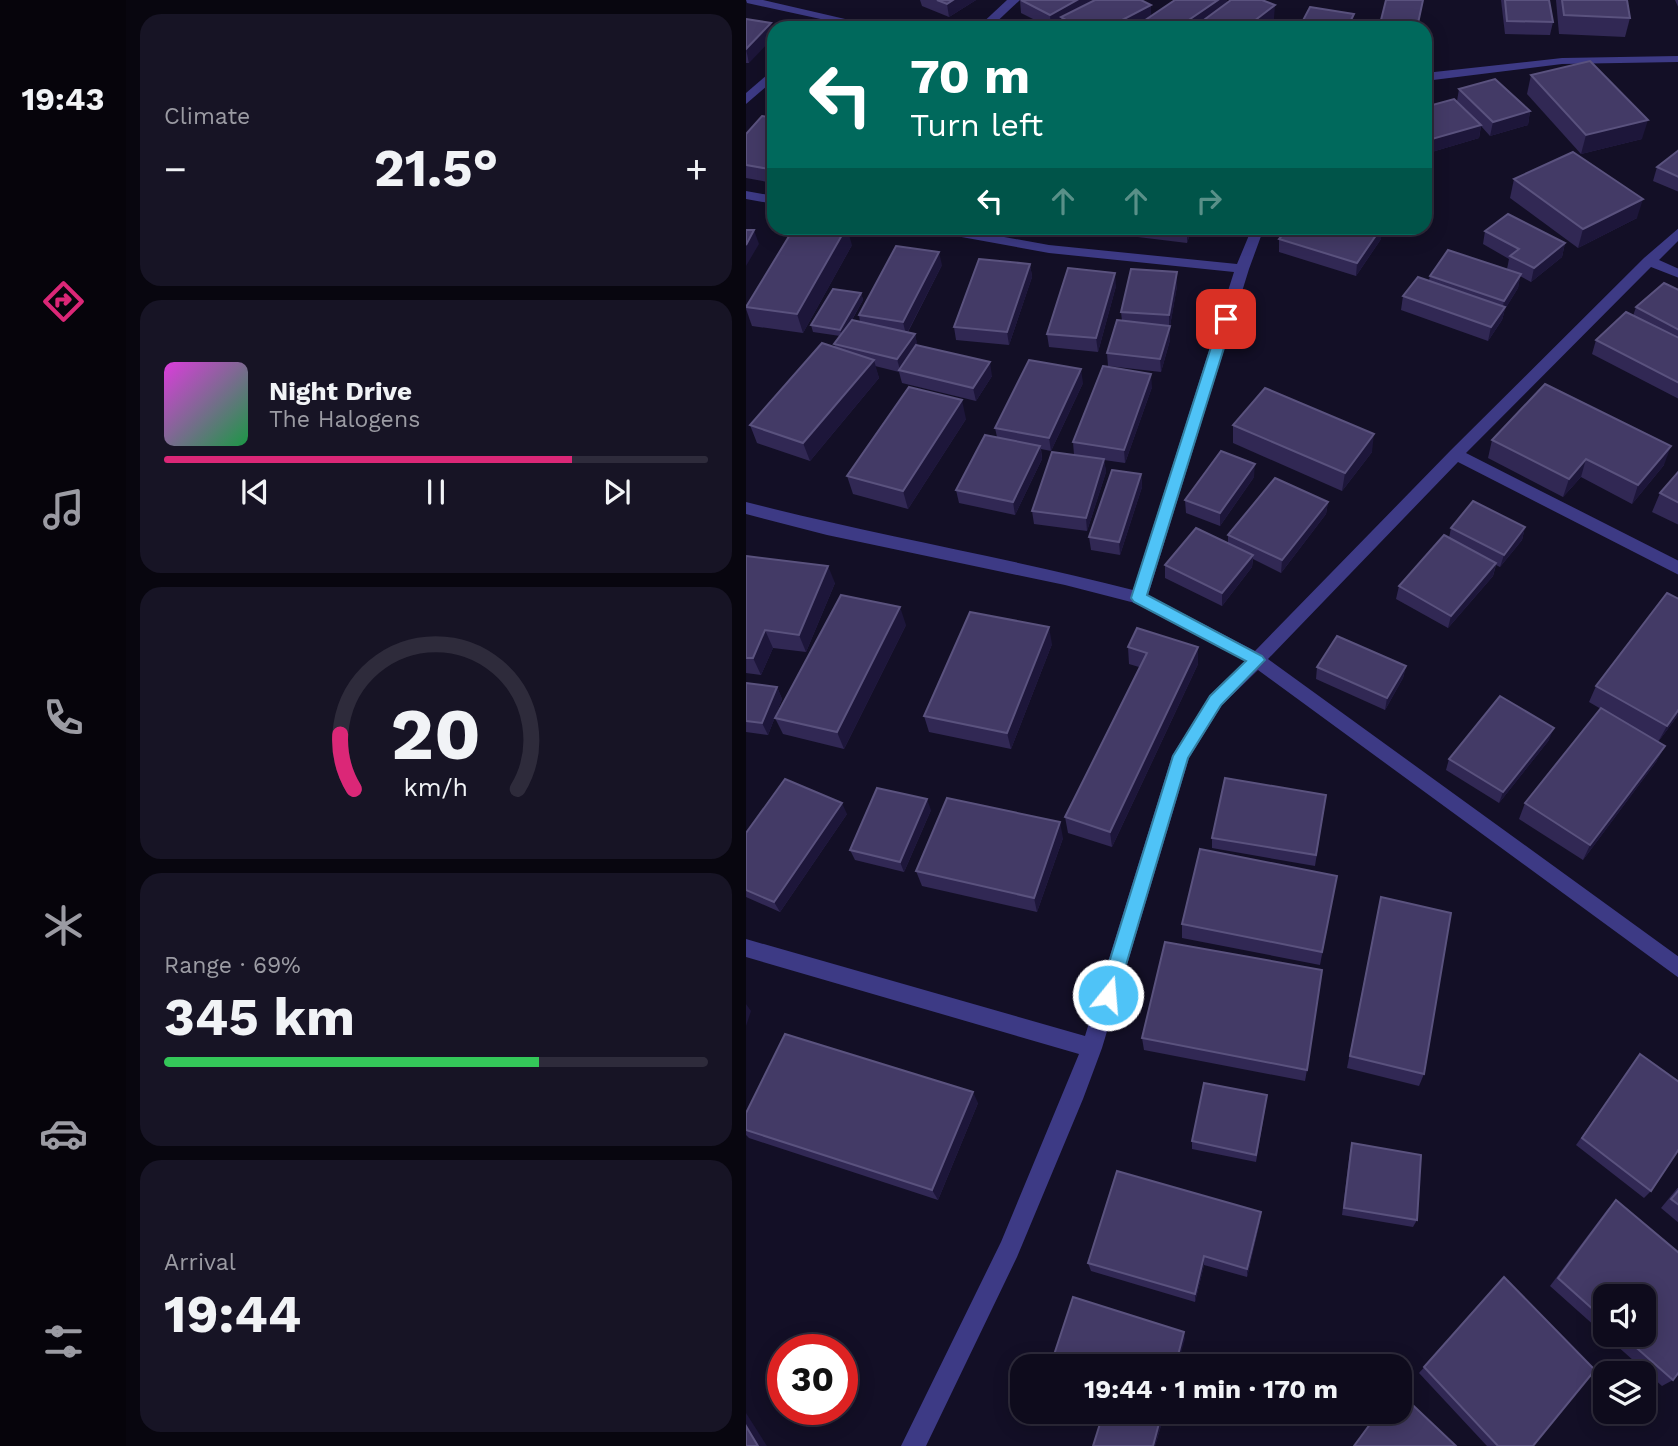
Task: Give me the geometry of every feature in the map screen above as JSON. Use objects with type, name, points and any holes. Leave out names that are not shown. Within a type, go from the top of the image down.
[{"type":"street","points":[[747,0],[844,21]]},
{"type":"street","points":[[991,21],[1014,0]]},
{"type":"street","points":[[827,21],[830,18]]},
{"type":"street","points":[[1432,76],[1562,61],[1679,59]]},
{"type":"street","points":[[746,100],[767,80]]},
{"type":"street","points":[[746,195],[767,199]]},
{"type":"street","points":[[913,1446],[976,1323],[1051,1159],[1092,1048],[1181,756],[1216,700],[1456,454],[1679,232]]},
{"type":"street","points":[[972,235],[1049,249],[1242,269]]},
{"type":"street","points":[[1139,598],[1242,269],[1255,235]]},
{"type":"street","points":[[1649,261],[1679,274]]},
{"type":"street","points":[[1456,454],[1679,569]]},
{"type":"street","points":[[746,509],[827,529],[1065,579],[1139,598],[1257,660],[1679,969]]},
{"type":"street","points":[[746,948],[1092,1048]]},
{"type":"building","points":[[937,0],[953,0],[947,4]]},
{"type":"building","points":[[1021,0],[1077,0],[1050,15]]},
{"type":"building","points":[[1095,0],[1141,0],[1151,5],[1120,21],[1068,21],[1061,17]]},
{"type":"building","points":[[1175,0],[1218,0],[1187,21],[1144,21]]},
{"type":"building","points":[[1231,0],[1262,0],[1275,5],[1254,21],[1202,21]]},
{"type":"building","points":[[1386,0],[1423,0],[1418,21],[1381,21]]},
{"type":"building","points":[[1505,0],[1549,0],[1553,22],[1507,21]]},
{"type":"building","points":[[1562,0],[1627,0],[1630,18],[1564,15]]},
{"type":"building","points":[[1310,7],[1354,14],[1350,21],[1303,21]]},
{"type":"building","points":[[746,19],[767,22],[767,27],[746,49]]},
{"type":"building","points":[[1590,61],[1648,120],[1586,135],[1531,75]]},
{"type":"building","points":[[1495,79],[1530,111],[1493,122],[1459,89]]},
{"type":"building","points":[[1454,99],[1481,125],[1432,139],[1432,105]]},
{"type":"building","points":[[762,116],[767,117],[767,169],[746,165],[746,134]]},
{"type":"building","points":[[1679,150],[1679,177],[1657,167]]},
{"type":"building","points":[[1573,152],[1643,199],[1583,229],[1514,179]]},
{"type":"building","points":[[1508,214],[1565,243],[1534,268],[1510,256],[1519,249],[1485,231]]},
{"type":"building","points":[[746,230],[754,230],[746,245]]},
{"type":"building","points":[[790,235],[842,235],[797,314],[746,307]]},
{"type":"building","points":[[1282,235],[1376,235],[1357,263],[1279,239]]},
{"type":"building","points":[[896,246],[939,252],[903,322],[859,315]]},
{"type":"building","points":[[1448,250],[1521,274],[1504,301],[1430,276]]},
{"type":"building","points":[[979,259],[1030,264],[1007,332],[954,327]]},
{"type":"building","points":[[1068,268],[1115,273],[1096,338],[1047,334]]},
{"type":"building","points":[[1131,269],[1177,272],[1169,315],[1121,312]]},
{"type":"building","points":[[1418,277],[1505,307],[1491,327],[1403,296]]},
{"type":"building","points":[[1664,283],[1679,290],[1679,330],[1636,307]]},
{"type":"building","points":[[833,289],[861,293],[840,330],[811,325]]},
{"type":"building","points":[[1626,312],[1679,338],[1679,383],[1596,340]]},
{"type":"building","points":[[852,320],[915,334],[897,359],[834,344]]},
{"type":"building","points":[[1117,320],[1170,326],[1160,359],[1107,353]]},
{"type":"building","points":[[822,343],[874,360],[803,443],[750,425]]},
{"type":"building","points":[[916,345],[990,362],[973,388],[899,370]]},
{"type":"building","points":[[1029,360],[1081,369],[1049,438],[995,428]]},
{"type":"building","points":[[1103,366],[1151,374],[1124,450],[1073,442]]},
{"type":"building","points":[[1545,384],[1671,446],[1638,485],[1586,459],[1569,479],[1492,440]]},
{"type":"building","points":[[909,387],[962,400],[903,491],[847,476]]},
{"type":"building","points":[[1265,388],[1374,434],[1345,473],[1233,425]]},
{"type":"building","points":[[985,435],[1040,446],[1013,502],[956,490]]},
{"type":"building","points":[[1221,451],[1255,464],[1220,513],[1185,500]]},
{"type":"building","points":[[1052,452],[1104,459],[1086,518],[1032,511]]},
{"type":"building","points":[[1112,470],[1141,474],[1119,542],[1089,537]]},
{"type":"building","points":[[1679,471],[1679,503],[1660,493]]},
{"type":"building","points":[[1275,478],[1328,502],[1282,560],[1228,535]]},
{"type":"building","points":[[1473,501],[1525,527],[1504,555],[1451,528]]},
{"type":"building","points":[[1196,528],[1253,555],[1222,593],[1165,565]]},
{"type":"building","points":[[1444,535],[1496,563],[1451,616],[1399,586]]},
{"type":"building","points":[[746,556],[828,566],[799,635],[765,630],[753,658],[746,658]]},
{"type":"building","points":[[1667,593],[1679,599],[1679,709],[1667,726],[1596,686]]},
{"type":"building","points":[[841,595],[900,607],[837,732],[775,718]]},
{"type":"building","points":[[970,612],[1049,627],[1007,733],[924,716]]},
{"type":"building","points":[[1137,628],[1198,647],[1110,832],[1065,817],[1147,653],[1128,647]]},
{"type":"building","points":[[1337,636],[1406,666],[1387,698],[1317,667]]},
{"type":"building","points":[[746,683],[777,687],[762,723],[746,721]]},
{"type":"building","points":[[1500,696],[1554,728],[1503,792],[1449,759]]},
{"type":"building","points":[[1601,708],[1665,746],[1590,845],[1525,803]]},
{"type":"building","points":[[1225,778],[1326,795],[1316,855],[1212,838]]},
{"type":"building","points":[[785,779],[842,803],[774,902],[746,890],[746,833]]},
{"type":"building","points":[[877,788],[927,799],[900,862],[850,850]]},
{"type":"building","points":[[947,798],[1060,822],[1034,898],[916,871]]},
{"type":"building","points":[[1200,849],[1337,876],[1322,952],[1182,924]]},
{"type":"building","points":[[1381,897],[1451,913],[1424,1074],[1350,1056]]},
{"type":"building","points":[[1165,942],[1322,970],[1307,1070],[1142,1038]]},
{"type":"building","points":[[785,1034],[973,1092],[932,1190],[746,1130],[746,1113]]},
{"type":"building","points":[[1640,1054],[1679,1082],[1679,1149],[1651,1191],[1582,1138]]},
{"type":"building","points":[[1204,1083],[1267,1095],[1256,1155],[1192,1141]]},
{"type":"building","points":[[1352,1143],[1421,1155],[1417,1220],[1344,1208]]},
{"type":"building","points":[[1117,1171],[1261,1212],[1247,1269],[1204,1256],[1195,1294],[1088,1263]]},
{"type":"building","points":[[1679,1190],[1679,1205],[1671,1199]]},
{"type":"building","points":[[1616,1200],[1679,1253],[1679,1372],[1673,1380],[1656,1365],[1656,1361],[1651,1361],[1636,1347],[1656,1347],[1656,1284],[1593,1284],[1593,1309],[1558,1278]]},
{"type":"building","points":[[1504,1277],[1593,1368],[1593,1372],[1533,1446],[1498,1446],[1424,1367]]},
{"type":"building","points":[[1073,1297],[1184,1332],[1178,1354],[1054,1354]]},
{"type":"building","points":[[1412,1404],[1456,1446],[1354,1446],[1370,1424],[1412,1424]]},
{"type":"building","points":[[1100,1424],[1159,1424],[1153,1446],[1093,1446]]},
{"type":"building","points":[[746,1426],[758,1446],[746,1446]]},
{"type":"route","points":[[1108,995],[1181,756],[1216,700],[1257,660],[1139,598],[1226,319]]}]
